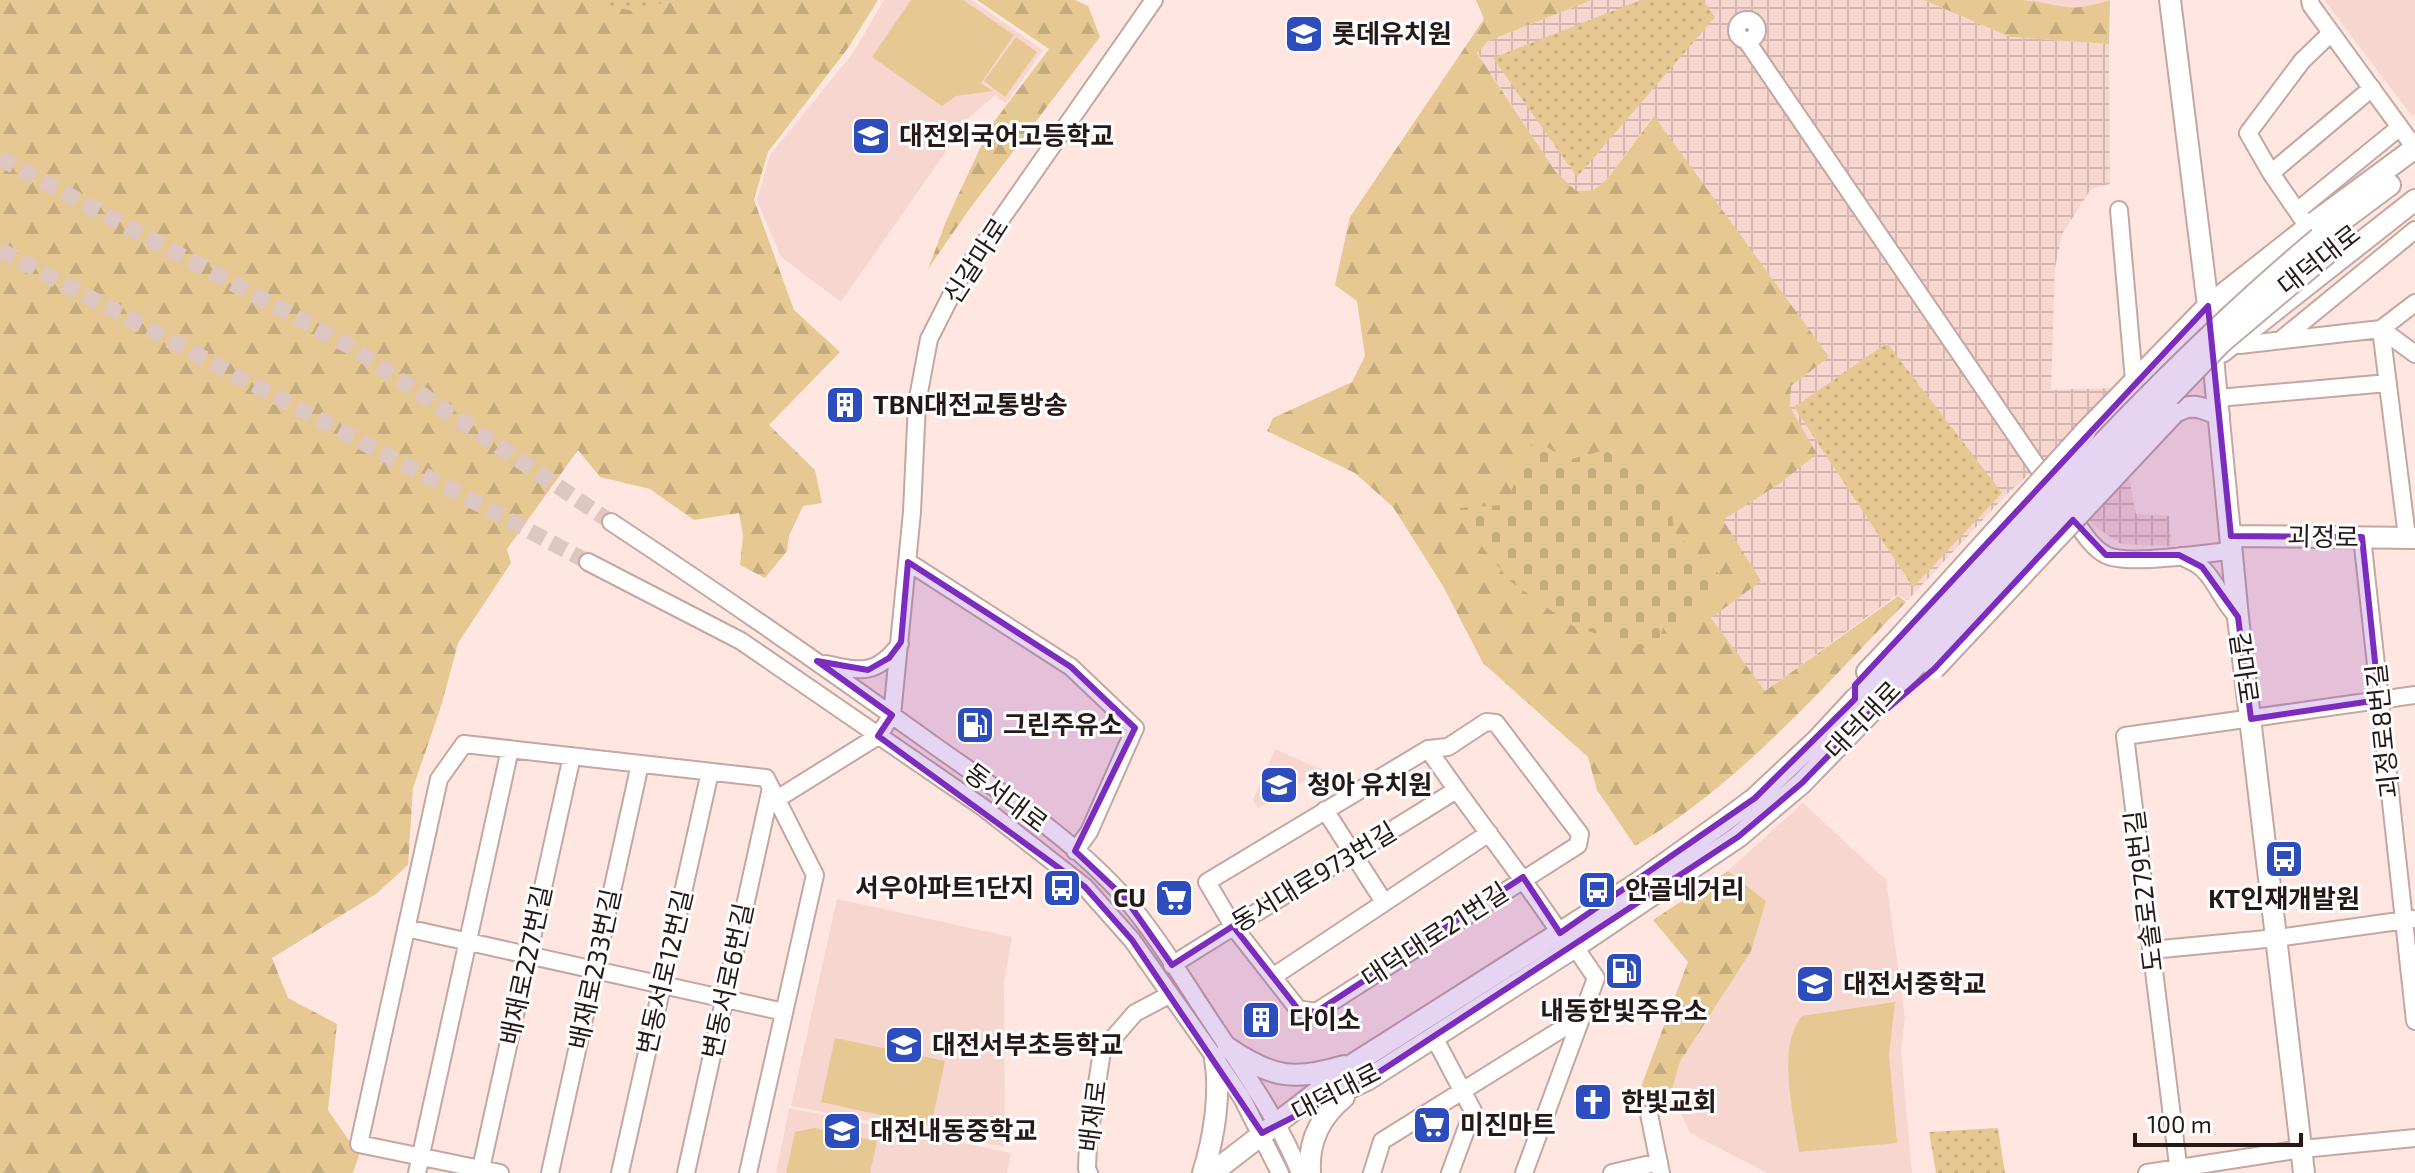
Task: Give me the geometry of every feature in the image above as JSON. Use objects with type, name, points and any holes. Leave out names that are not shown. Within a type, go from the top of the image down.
[{"type":"main road","name":"갈마로","points":[[2170,0],[2208,306],[2238,617],[2304,1173]]},
{"type":"main road","points":[[1918,652],[2085,432],[2134,380],[2208,306],[2313,232],[2415,148]]},
{"type":"main road","name":"대덕대로","points":[[1269,1128],[1361,1071],[1677,856],[1755,798],[1817,740],[1863,706],[2083,486],[2222,342],[2313,232],[2415,165]]},
{"type":"main road","name":"대덕대로","points":[[2313,232],[2415,185]]},
{"type":"main road","points":[[2212,359],[2415,200]]},
{"type":"main road","points":[[1863,706],[1855,685],[1918,652],[2174,413],[2184,406],[2218,406]]},
{"type":"main road","name":"괴정로","points":[[2231,544],[2362,537],[2411,538]]},
{"type":"main road","name":"대덕대로","points":[[1361,1071],[1434,1037],[1689,872],[1769,812],[1834,752],[1863,706]]},
{"type":"main road","points":[[1203,1173],[1208,1157],[1222,1053],[1255,1066],[1309,1076],[1361,1071]]},
{"type":"main road","points":[[1310,1173],[1309,1158],[1314,1135],[1326,1112],[1361,1071]]},
{"type":"main road","points":[[1212,1173],[1269,1128]]},
{"type":"street","name":"신갈마로","points":[[892,715],[908,562],[917,403],[929,339],[960,278],[1154,0]]},
{"type":"street","points":[[2310,0],[2415,148]]},
{"type":"street","name":"대덕대로","points":[[2331,33],[2302,61],[2248,133],[2271,173],[2313,232],[2400,127]]},
{"type":"street","points":[[1746,40],[2082,531],[2106,555],[2126,559],[2179,555],[2231,544]]},
{"type":"street","points":[[2271,173],[2372,88]]},
{"type":"street","points":[[2119,210],[2134,380]]},
{"type":"street","points":[[2282,339],[2412,240]]},
{"type":"street","points":[[2240,345],[2381,329],[2415,303]]},
{"type":"street","points":[[2381,329],[2415,354]]},
{"type":"street","points":[[2381,329],[2411,538]]},
{"type":"street","points":[[2218,406],[2388,383]]},
{"type":"street","name":"동서대로","points":[[611,522],[817,661],[1034,816],[1125,898],[1172,965],[1222,1053],[1300,1173]]},
{"type":"street","name":"괴정로8번길","points":[[2362,537],[2379,700],[2410,920],[2415,1021]]},
{"type":"street","points":[[2179,555],[2202,567],[2219,589],[2226,606],[2238,617]]},
{"type":"street","name":"동서대로","points":[[588,562],[741,641],[1033,844],[1085,887],[1132,940],[1169,995],[1222,1053]]},
{"type":"street","points":[[908,562],[1071,667],[1135,728],[1089,832],[1075,851]]},
{"type":"street","points":[[817,661],[853,670],[868,670],[889,658],[901,642]]},
{"type":"street","points":[[2251,719],[2415,695]]},
{"type":"street","points":[[774,794],[878,736],[892,715]]},
{"type":"street","name":"도솔로279번길","points":[[2178,1170],[2125,736],[2251,719]]},
{"type":"street","name":"대덕대로21번길","points":[[1486,722],[1496,723],[1580,834],[1578,845],[1523,877],[1316,1012],[1298,1009],[1233,926],[1207,882],[1428,749],[1448,747],[1486,722]]},
{"type":"street","points":[[500,1173],[419,1165],[359,1144],[439,779],[464,744],[766,778],[815,875],[748,1173]]},
{"type":"street","points":[[419,1165],[510,749]]},
{"type":"street","name":"대덕대로21번길","points":[[1428,749],[1523,877],[1560,933]]},
{"type":"street","name":"배재로227번길","points":[[480,1171],[572,756]]},
{"type":"street","name":"배재로233번길","points":[[550,1173],[640,764]]},
{"type":"street","name":"변동서로12번길","points":[[620,1173],[710,772]]},
{"type":"street","name":"동서대로973번길","points":[[1172,965],[1456,790]]},
{"type":"street","name":"변동서로6번길","points":[[686,1173],[774,794]]},
{"type":"street","points":[[1325,810],[1384,902]]},
{"type":"street","name":"대덕대로21번길","points":[[1274,976],[1489,833]]},
{"type":"street","points":[[2151,950],[2277,938],[2410,920]]},
{"type":"street","points":[[406,928],[784,1012]]},
{"type":"street","points":[[1524,1173],[1596,978],[1575,947]]},
{"type":"street","name":"배재로","points":[[1089,1173],[1088,1143],[1102,1051],[1135,1013],[1169,995]]},
{"type":"street","points":[[1372,1173],[1382,1141],[1581,1017]]},
{"type":"street","points":[[1434,1037],[1473,1111],[1450,1173]]},
{"type":"street","points":[[1612,1173],[1660,1168],[1649,1114]]},
{"type":"street","name":"동서대로","points":[[1269,1128],[1280,1173]]},
{"type":"street","points":[[2147,1173],[2302,1149],[2415,1138]]},
{"type":"highlighted area","points":[[2208,306],[2231,536],[2362,537],[2379,700],[2251,719],[2238,617],[2202,567],[2179,555],[2106,555],[2073,520],[1934,669],[1887,709],[1871,712],[1802,783],[1738,837],[1367,1080],[1262,1133],[1132,940],[1085,887],[878,736],[892,715],[817,661],[868,670],[889,658],[901,642],[908,562],[1071,667],[1135,728],[1075,851],[1125,898],[1172,965],[1233,926],[1298,1009],[1316,1012],[1523,877],[1560,933],[1755,798],[1855,699],[1855,685]]},
{"type":"shaded area","name":"대전외국어고등학교","points":[[884,0],[972,0],[1043,50],[1006,103],[994,96],[970,117],[841,302],[781,257],[757,200],[770,155],[853,53]]},
{"type":"shaded area","points":[[1592,0],[1924,0],[2010,37],[2109,44],[2110,184],[2091,189],[2062,234],[2055,268],[2051,390],[2112,388],[2136,514],[2169,516],[2171,546],[2121,544],[2093,525],[2046,459],[2006,495],[1908,600],[1897,595],[1765,691],[1711,618],[1723,520],[1779,484],[1816,454],[1790,407],[1791,386],[1829,357],[1653,116],[1608,178],[1594,190],[1576,191],[1555,171],[1477,52],[1488,41]]},
{"type":"shaded area","points":[[2026,0],[2110,0],[2084,9]]},
{"type":"shaded area","points":[[2324,0],[2415,0],[2415,114],[2412,116]]},
{"type":"shaded area","name":"청아 유치원","points":[[1275,749],[1323,770],[1258,808],[1253,800]]},
{"type":"shaded area","name":"대전서중학교","points":[[1803,803],[1886,880],[1905,1017],[1901,1051],[1912,1173],[1767,1173],[1690,1133],[1671,1093],[1680,1062],[1751,951],[1766,901],[1728,871]]},
{"type":"shaded area","name":"대전서부초등학교","points":[[837,899],[1012,937],[1004,983],[1005,1147],[791,1106]]},
{"type":"shaded area","name":"대전내동중학교","points":[[789,1108],[1011,1153],[1007,1173],[776,1173]]},
{"type":"green space","points":[[0,0],[589,0],[632,11],[675,0],[878,0],[848,48],[768,152],[754,200],[794,310],[840,352],[769,425],[815,470],[822,503],[803,506],[789,536],[787,551],[765,578],[740,565],[743,535],[739,513],[694,520],[650,489],[600,477],[578,450],[507,549],[511,563],[458,643],[442,703],[413,788],[408,865],[376,894],[272,958],[288,998],[337,1024],[328,1110],[359,1155],[353,1173],[0,1173]]},
{"type":"green space","points":[[589,0],[675,0],[632,12]]},
{"type":"green space","points":[[911,0],[963,0],[1014,35],[981,83],[993,91],[956,96],[942,106],[872,57]]},
{"type":"green space","points":[[977,0],[1075,0],[1088,6],[1100,37],[968,211],[928,269],[947,219],[990,127],[1049,49]]},
{"type":"green space","points":[[1476,0],[1592,0],[1488,41],[1477,53],[1555,171],[1576,191],[1594,190],[1608,178],[1654,116],[1829,357],[1791,386],[1790,407],[1817,454],[1779,484],[1723,520],[1761,581],[1711,618],[1765,691],[1898,596],[1906,602],[1811,701],[1745,764],[1710,794],[1635,846],[1597,790],[1588,757],[1483,663],[1443,586],[1393,507],[1355,473],[1267,431],[1273,418],[1352,382],[1365,356],[1357,301],[1335,285],[1350,217],[1484,19]]},
{"type":"green space","points":[[1641,0],[1703,0],[1715,17],[1577,177],[1493,58]]},
{"type":"green space","points":[[1924,0],[2024,0],[2084,7],[2110,0],[2109,44],[2010,37]]},
{"type":"green space","points":[[1016,37],[1037,52],[1005,97],[984,81]]},
{"type":"green space","points":[[1887,343],[2002,493],[1913,587],[1794,407]]},
{"type":"green space","points":[[1534,439],[1568,460],[1605,450],[1670,497],[1674,531],[1725,580],[1694,617],[1664,625],[1657,645],[1642,649],[1573,626],[1510,581],[1459,518],[1459,508],[1505,505]]},
{"type":"green space","points":[[1728,871],[1766,901],[1751,951],[1680,1062],[1671,1093],[1639,1092],[1688,962],[1653,920]]},
{"type":"green space","points":[[1895,1002],[1889,1055],[1897,1143],[1799,1152],[1788,1062],[1794,1029],[1802,1016]]},
{"type":"green space","points":[[835,1038],[945,1061],[931,1126],[821,1102]]},
{"type":"green space","points":[[814,1128],[877,1141],[870,1173],[786,1173],[795,1132]]},
{"type":"green space","points":[[1998,1128],[2005,1173],[1936,1173],[1929,1132]]},
{"type":"tunnel","points":[[0,158],[351,347],[611,522]]},
{"type":"tunnel","points":[[0,250],[588,562]]},
{"type":"place","name":"롯데유치원","points":[[1304,34]]},
{"type":"place","name":"대전외국어고등학교","points":[[871,136]]},
{"type":"place","name":"TBN대전교통방송","points":[[845,405]]},
{"type":"place","name":"그린주유소","points":[[975,725]]},
{"type":"place","name":"청아 유치원","points":[[1279,785]]},
{"type":"place","name":"KT인재개발원","points":[[2284,859]]},
{"type":"place","name":"서우아파트1단지","points":[[1062,888]]},
{"type":"place","name":"안골네거리","points":[[1597,890]]},
{"type":"place","name":"CU","points":[[1174,898]]},
{"type":"place","name":"내동한빛주유소","points":[[1624,971]]},
{"type":"place","name":"대전서중학교","points":[[1815,984]]},
{"type":"place","name":"다이소","points":[[1261,1020]]},
{"type":"place","name":"대전서부초등학교","points":[[904,1045]]},
{"type":"place","name":"한빛교회","points":[[1593,1102]]},
{"type":"place","name":"미진마트","points":[[1432,1125]]},
{"type":"place","name":"대전내동중학교","points":[[842,1131]]}]
